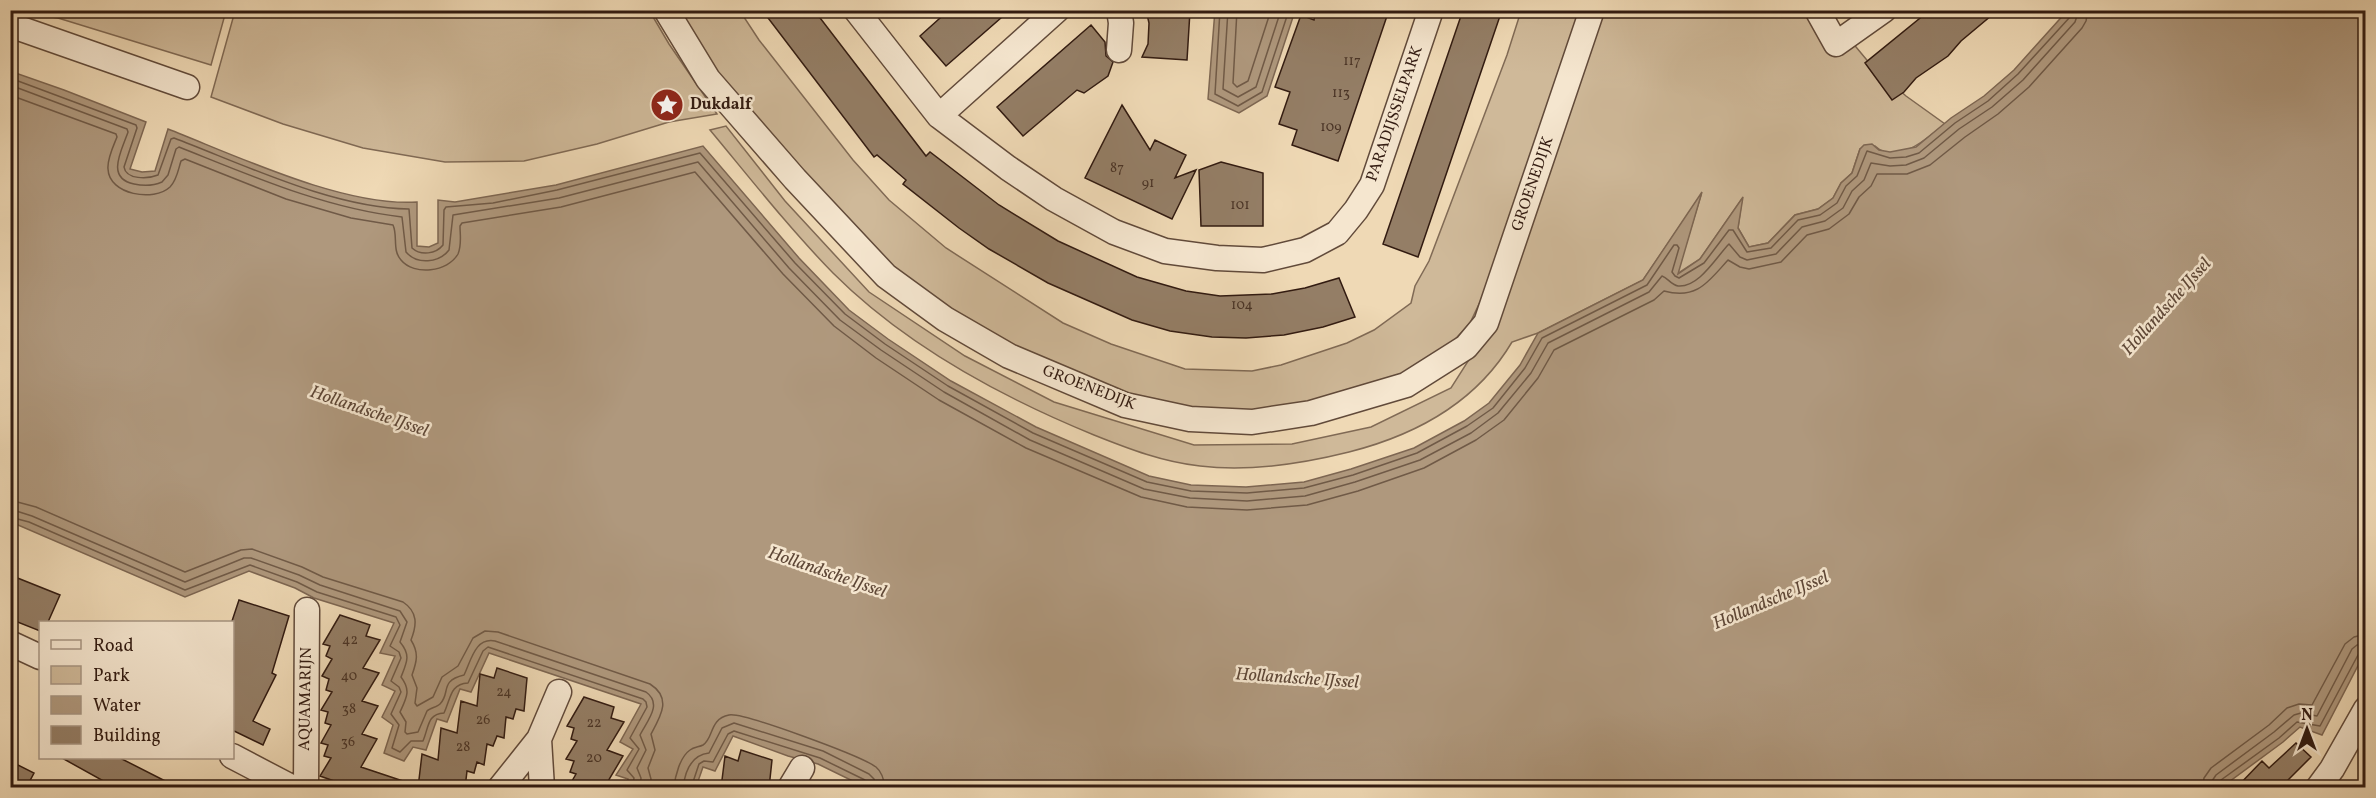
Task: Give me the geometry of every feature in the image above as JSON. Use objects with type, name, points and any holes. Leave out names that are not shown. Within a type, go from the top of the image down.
[{"type":"street","name":"GROENEDIJK","points":[[666,10],[708,79],[795,179],[886,276],[945,319],[1009,356],[1125,405],[1190,419],[1252,422],[1311,413],[1406,385],[1466,347],[1486,323],[1592,10]]},
{"type":"street","name":"PARADIJSSELPARK","points":[[856,10],[939,116],[1054,199],[1114,232],[1165,251],[1217,258],[1263,260],[1305,250],[1337,233],[1356,210],[1372,185],[1431,10]]},
{"type":"street","points":[[939,116],[1057,10]]},
{"type":"street","points":[[1119,10],[1121,23],[1119,50]]},
{"type":"street","points":[[1816,10],[1836,45],[1884,10]]},
{"type":"street","points":[[10,25],[187,87]]},
{"type":"street","name":"AQUAMARIJN","points":[[306,788],[308,610]]},
{"type":"street","points":[[10,643],[39,657]]},
{"type":"street","points":[[501,788],[539,739],[559,692]]},
{"type":"street","points":[[2318,788],[2332,769],[2366,709]]},
{"type":"street","points":[[539,739],[542,788]]},
{"type":"street","points":[[234,757],[293,788]]},
{"type":"green space","points":[[40,10],[226,11],[211,65],[58,18],[38,15]]},
{"type":"green space","points":[[649,10],[669,44],[717,114],[669,122],[597,144],[524,161],[445,162],[363,148],[283,124],[211,97],[235,11]]},
{"type":"green space","points":[[675,11],[740,11],[759,40],[853,160],[889,200],[946,248],[1063,323],[1111,344],[1185,369],[1252,371],[1281,365],[1347,343],[1374,330],[1411,303],[1415,286],[1429,261],[1507,55],[1521,11],[1584,11],[1499,262],[1470,323],[1449,346],[1399,375],[1306,411],[1169,418],[908,297],[763,143]]},
{"type":"green space","points":[[1601,11],[1826,11],[1871,65],[1906,96],[1945,124],[1903,152],[1884,152],[1875,146],[1860,149],[1852,173],[1841,183],[1833,198],[1818,209],[1795,215],[1768,243],[1749,247],[1738,228],[1742,199],[1700,259],[1677,274],[1701,195],[1643,280],[1538,333],[1512,342],[1481,383],[1442,414],[1421,426],[1374,445],[1294,463],[1219,468],[1159,458],[1059,420],[956,367],[891,323],[833,273],[785,221],[710,130],[726,126],[785,201],[869,292],[965,356],[1054,402],[1194,445],[1292,444],[1371,427],[1451,388],[1493,322]]},
{"type":"water","points":[[1215,10],[1295,11],[1267,96],[1239,113],[1208,99]]},
{"type":"water","name":"Hollandsche IJssel","points":[[2067,11],[2365,11],[2365,652],[2322,735],[2300,727],[2222,787],[867,788],[818,764],[733,736],[715,771],[703,767],[696,787],[626,787],[628,779],[616,775],[633,749],[620,742],[641,704],[489,653],[471,692],[460,689],[447,722],[437,719],[426,750],[413,747],[404,761],[384,753],[393,725],[382,717],[395,691],[382,685],[395,656],[380,653],[394,623],[314,598],[295,588],[249,571],[185,597],[11,522],[10,71],[146,122],[130,169],[142,172],[155,171],[168,129],[291,178],[324,188],[388,201],[417,202],[417,246],[429,247],[438,243],[438,200],[455,202],[556,185],[703,146],[799,258],[849,310],[951,381],[1036,427],[1149,476],[1191,485],[1246,487],[1304,482],[1351,469],[1414,448],[1464,421],[1489,403],[1520,365],[1538,333],[1643,280],[1702,192],[1678,274],[1700,259],[1743,197],[1738,228],[1749,247],[1768,243],[1795,215],[1818,209],[1833,198],[1841,183],[1852,173],[1860,149],[1864,145],[1872,144],[1879,150],[1890,152],[1916,147],[1951,118],[1984,96],[2014,70]]},
{"type":"building","points":[[762,10],[814,10],[926,156],[930,152],[999,205],[1058,241],[1137,277],[1186,291],[1220,296],[1272,294],[1305,288],[1339,278],[1355,317],[1323,327],[1284,335],[1246,338],[1212,337],[1170,331],[1132,320],[1048,283],[989,249],[959,228],[903,184],[906,180],[877,155],[874,157]]},
{"type":"building","points":[[949,10],[1010,10],[946,66],[920,36]]},
{"type":"building","points":[[1146,10],[1190,11],[1187,60],[1142,57],[1148,44],[1149,23]]},
{"type":"building","points":[[1316,10],[1389,10],[1338,161],[1292,145],[1297,130],[1279,124],[1290,92],[1275,87],[1301,15],[1314,20]]},
{"type":"building","points":[[1463,10],[1502,10],[1418,257],[1383,244]]},
{"type":"building","points":[[1930,10],[1998,10],[1961,41],[1948,56],[1916,78],[1904,92],[1892,100],[1865,63]]},
{"type":"building","points":[[1091,25],[1105,42],[1106,56],[1113,62],[1108,76],[1084,93],[1077,90],[1023,136],[997,107]]},
{"type":"building","points":[[1122,105],[1150,150],[1155,140],[1186,155],[1175,178],[1196,170],[1172,219],[1085,178]]},
{"type":"building","points":[[1221,162],[1263,173],[1263,226],[1201,226],[1199,170]]},
{"type":"building","points":[[10,575],[60,595],[48,621],[39,621],[39,631],[10,619]]},
{"type":"building","points":[[239,600],[289,616],[272,673],[276,675],[253,721],[270,729],[263,745],[234,731],[234,621],[232,621]]},
{"type":"building","points":[[340,615],[370,625],[366,636],[380,640],[363,668],[379,673],[362,701],[378,706],[362,734],[377,739],[361,767],[412,784],[411,788],[354,788],[320,776],[331,758],[324,756],[328,745],[321,743],[331,725],[325,723],[328,712],[321,710],[332,692],[326,690],[329,679],[322,676],[332,659],[326,656],[330,646],[323,644]]},
{"type":"building","points":[[497,668],[527,678],[524,711],[516,709],[513,719],[506,717],[504,738],[497,736],[493,746],[487,744],[484,765],[477,762],[474,773],[467,771],[465,788],[418,788],[422,754],[438,760],[441,728],[457,733],[461,701],[477,706],[480,674],[494,678]]},
{"type":"building","points":[[584,697],[614,707],[611,718],[624,722],[607,750],[623,756],[604,788],[568,788],[576,774],[570,772],[574,761],[566,759],[577,741],[571,739],[574,728],[567,726]]},
{"type":"building","points":[[2296,743],[2311,757],[2285,783],[2289,788],[2236,788],[2262,761],[2269,768]]},
{"type":"building","points":[[741,750],[772,760],[769,788],[721,788],[725,756],[738,761]]},
{"type":"building","points":[[64,759],[122,759],[179,788],[116,788]]},
{"type":"building","points":[[10,761],[34,773],[26,788],[10,788]]},
{"type":"place","name":"Dukdalf","points":[[667,105]]}]
